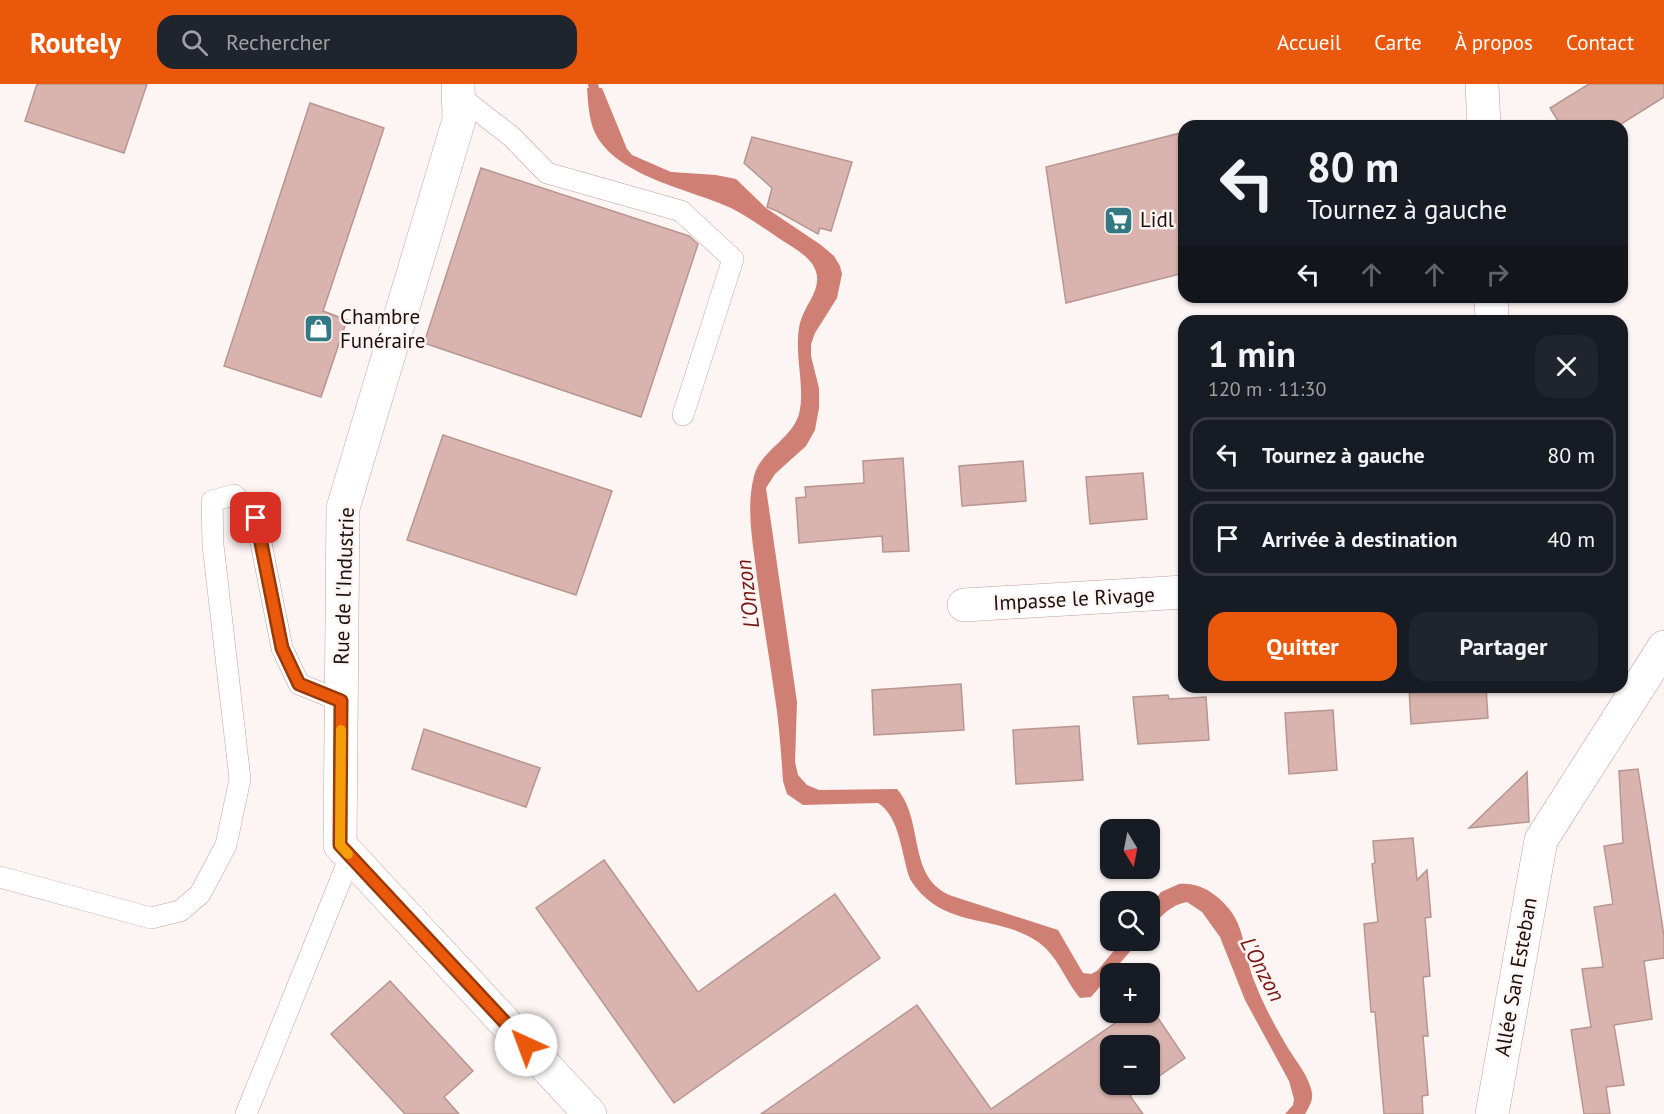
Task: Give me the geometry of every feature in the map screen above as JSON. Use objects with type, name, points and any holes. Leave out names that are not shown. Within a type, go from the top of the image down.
[{"type":"street","points":[[1482,84],[1484,120]]},
{"type":"street","name":"Rue de l'Industrie","points":[[458,89],[459,120],[343,508],[340,845],[590,1114]]},
{"type":"street","name":"Impasse le Rivage","points":[[964,605],[1178,592]]},
{"type":"street","name":"Allée San Esteban","points":[[1492,1114],[1541,840],[1664,647]]},
{"type":"lane","points":[[458,89],[512,137],[547,173],[681,211],[733,259],[683,415]]},
{"type":"lane","points":[[0,877],[151,918],[180,911],[200,894],[226,845],[240,779],[213,545],[212,501],[234,495],[256,518],[282,648],[299,684],[341,701]]},
{"type":"lane","points":[[246,1114],[350,857]]},
{"type":"shaded area","points":[[587,88],[602,88],[627,149],[632,155],[671,172],[716,175],[736,179],[766,208],[821,245],[834,256],[840,266],[842,274],[837,298],[815,333],[811,344],[811,356],[819,388],[819,408],[815,430],[806,446],[775,474],[766,488],[797,702],[795,762],[798,775],[807,785],[819,790],[897,789],[906,802],[922,863],[928,876],[938,888],[952,896],[1058,930],[1083,973],[1091,974],[1100,967],[1100,986],[1091,997],[1080,998],[1055,959],[1043,945],[1035,940],[1002,926],[952,914],[923,895],[910,879],[896,827],[886,810],[878,803],[803,805],[787,794],[783,781],[777,714],[752,539],[751,497],[757,467],[790,431],[799,414],[801,392],[798,334],[800,323],[816,288],[816,273],[810,261],[801,253],[737,211],[656,180],[620,161],[605,148],[595,133],[588,105]]},
{"type":"shaded area","points":[[1179,884],[1194,885],[1214,894],[1230,910],[1239,927],[1262,1000],[1310,1087],[1312,1099],[1305,1114],[1285,1114],[1293,1105],[1294,1099],[1289,1081],[1245,1000],[1220,937],[1202,912],[1187,902],[1175,906],[1160,918],[1161,892]]},
{"type":"shaded area","points":[[1114,951],[1130,951],[1120,963],[1104,963]]},
{"type":"building","points":[[37,84],[147,84],[124,153],[25,121]]},
{"type":"building","points":[[1589,84],[1664,84],[1664,97],[1628,120],[1557,120],[1550,108]]},
{"type":"building","points":[[310,103],[384,128],[323,311],[347,320],[321,397],[224,366]]},
{"type":"building","name":"Lidl","points":[[1178,134],[1178,275],[1066,303],[1046,167]]},
{"type":"building","points":[[752,137],[852,162],[831,231],[820,228],[818,234],[767,207],[772,188],[744,163]]},
{"type":"building","points":[[481,168],[689,236],[698,244],[641,417],[424,343]]},
{"type":"building","points":[[443,435],[612,491],[576,595],[407,540]]},
{"type":"building","points":[[903,458],[909,551],[883,552],[882,536],[799,543],[796,498],[806,497],[805,487],[864,483],[863,461]]},
{"type":"building","points":[[1023,461],[1026,501],[962,506],[959,466]]},
{"type":"building","points":[[1143,473],[1147,519],[1090,524],[1086,477]]},
{"type":"building","points":[[961,684],[964,730],[874,735],[872,690]]},
{"type":"building","points":[[1409,693],[1486,693],[1488,718],[1411,724]]},
{"type":"building","points":[[1168,695],[1169,699],[1206,697],[1209,740],[1138,744],[1133,697]]},
{"type":"building","points":[[1333,710],[1337,770],[1289,774],[1285,713]]},
{"type":"building","points":[[1079,726],[1083,780],[1016,784],[1013,730]]},
{"type":"building","points":[[424,729],[540,768],[526,807],[412,769]]},
{"type":"building","points":[[1638,769],[1664,936],[1664,958],[1644,961],[1652,1019],[1614,1025],[1624,1085],[1606,1087],[1610,1114],[1584,1114],[1571,1030],[1591,1027],[1582,969],[1603,967],[1594,907],[1613,904],[1604,846],[1623,843],[1619,771]]},
{"type":"building","points":[[1527,772],[1529,822],[1469,828]]},
{"type":"building","points":[[1413,838],[1417,880],[1427,870],[1431,917],[1425,918],[1430,976],[1423,977],[1428,1036],[1423,1036],[1428,1095],[1422,1096],[1423,1114],[1384,1114],[1375,1012],[1371,1012],[1364,924],[1378,922],[1372,864],[1375,863],[1373,841]]},
{"type":"building","points":[[604,860],[698,992],[835,894],[880,958],[674,1103],[536,908]]},
{"type":"building","points":[[390,981],[473,1071],[444,1097],[459,1114],[405,1114],[331,1034]]},
{"type":"building","points":[[917,1005],[991,1109],[1115,1023],[1160,1023],[1160,1021],[1185,1058],[1160,1075],[1160,1035],[1100,1035],[1100,1095],[1131,1095],[1143,1114],[761,1114]]},
{"type":"waterway","name":"L'Onzon","points":[[593,84],[597,102]]},
{"type":"slow traffic","points":[[341,730],[340,845],[348,854]]},
{"type":"place","name":"Lidl","points":[[1119,220]]},
{"type":"place","name":"Chambre Funéraire","points":[[319,329]]},
{"type":"route","points":[[256,518],[282,648],[299,684],[341,701],[340,845],[526,1045]]}]
